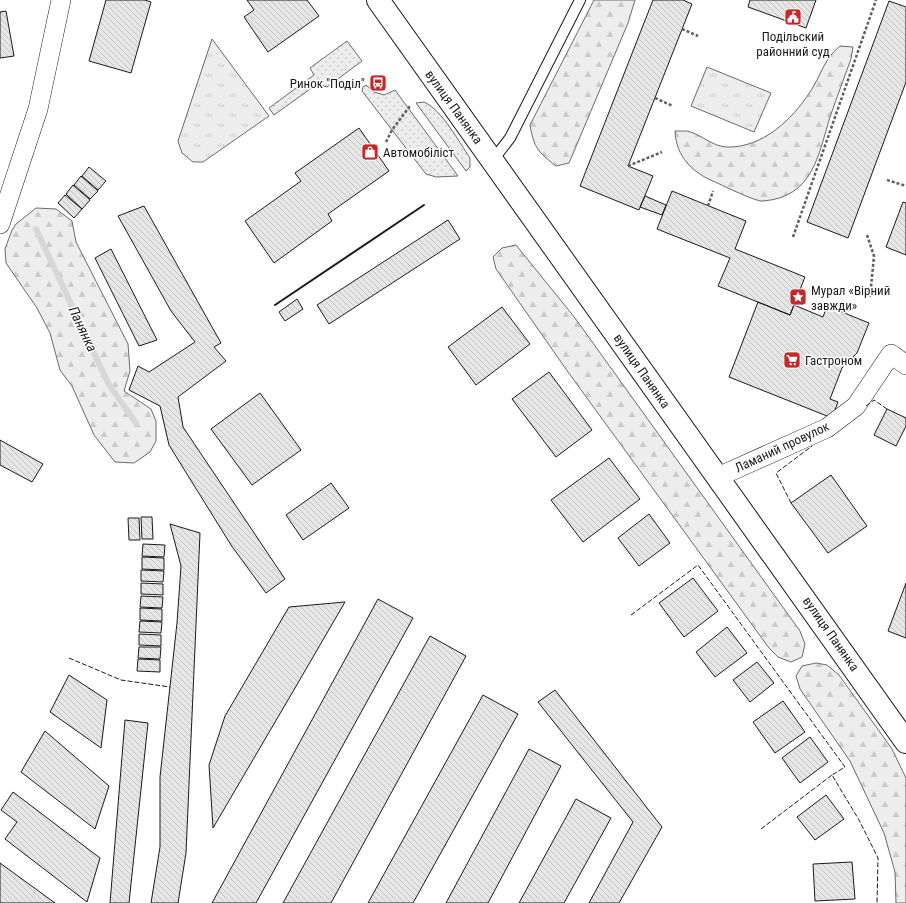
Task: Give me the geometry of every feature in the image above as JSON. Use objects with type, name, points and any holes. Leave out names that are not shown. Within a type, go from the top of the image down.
[{"type":"main road","name":"вулиця Панянка","points":[[378,0],[906,742]]},
{"type":"street","points":[[0,224],[4,200],[38,109],[61,0]]},
{"type":"street","name":"Ламаний провулок","points":[[718,476],[827,428],[856,406],[891,354],[906,365]]},
{"type":"lane","points":[[493,160],[510,138],[580,0]]},
{"type":"path","points":[[793,237],[876,0]]},
{"type":"path","points":[[682,29],[698,36]]},
{"type":"path","points":[[655,98],[673,106]]},
{"type":"path","points":[[386,142],[392,130],[410,106]]},
{"type":"path","points":[[628,166],[662,152]]},
{"type":"path","points":[[887,180],[906,186]]},
{"type":"path","points":[[708,206],[713,190]]},
{"type":"path","points":[[867,236],[874,256],[870,297]]},
{"type":"green space","points":[[594,0],[635,0],[628,23],[569,163],[556,166],[538,149],[533,139],[530,125]]},
{"type":"green space","points":[[212,39],[269,116],[203,162],[193,162],[182,153],[178,141]]},
{"type":"green space","points":[[347,41],[362,61],[327,87],[317,84],[274,115],[269,108],[314,75],[310,68]]},
{"type":"green space","points":[[840,46],[853,47],[851,59],[830,117],[817,160],[803,183],[793,192],[780,198],[759,201],[707,178],[687,163],[679,149],[675,131],[687,131],[717,145],[727,147],[752,143],[764,137],[785,122],[794,113],[810,92],[826,62],[834,51]]},
{"type":"green space","points":[[707,67],[771,93],[754,132],[691,106]]},
{"type":"green space","points":[[366,85],[374,92],[384,95],[395,90],[458,176],[436,177],[426,174],[362,91],[363,87]]},
{"type":"green space","points":[[424,102],[431,106],[444,119],[470,158],[470,167],[466,171],[416,103]]},
{"type":"green space","points":[[36,208],[56,209],[72,221],[76,242],[128,344],[130,371],[124,391],[151,409],[156,421],[156,441],[150,452],[134,463],[115,462],[94,435],[72,386],[60,370],[50,333],[37,308],[6,263],[5,249],[12,230],[16,224]]},
{"type":"green space","points":[[516,245],[575,318],[800,631],[805,644],[802,657],[791,662],[778,657],[769,648],[568,372],[496,269],[493,257],[502,248]]},
{"type":"green space","points":[[816,663],[827,665],[839,675],[892,749],[906,778],[906,903],[896,903],[895,872],[884,833],[850,761],[800,689],[796,676],[802,666]]},
{"type":"building","points":[[106,0],[145,0],[151,2],[131,73],[89,61]]},
{"type":"building","points":[[247,0],[307,0],[319,16],[268,52],[244,17],[254,10]]},
{"type":"building","points":[[653,0],[683,0],[692,4],[628,166],[653,176],[639,210],[580,186]]},
{"type":"building","name":"Подільский районний суд","points":[[750,0],[816,0],[806,28],[748,7]]},
{"type":"building","points":[[889,1],[906,7],[906,82],[848,238],[807,222]]},
{"type":"building","points":[[6,11],[14,56],[0,58],[0,12]]},
{"type":"building","points":[[359,128],[389,171],[328,214],[332,221],[274,263],[245,221],[301,181],[295,173]]},
{"type":"building","points":[[89,167],[106,181],[98,190],[82,176]]},
{"type":"building","points":[[81,176],[98,191],[90,199],[74,185]]},
{"type":"building","points":[[73,185],[90,200],[82,209],[66,194]]},
{"type":"building","points":[[672,191],[746,221],[735,249],[805,277],[790,315],[718,286],[730,258],[657,229]]},
{"type":"building","points":[[65,195],[82,209],[74,218],[58,203]]},
{"type":"building","points":[[645,196],[666,205],[662,215],[640,207]]},
{"type":"building","points":[[903,202],[906,203],[906,255],[886,247]]},
{"type":"building","points":[[144,206],[221,343],[214,347],[226,361],[178,397],[183,427],[285,579],[266,593],[231,545],[169,445],[160,406],[129,390],[138,366],[149,372],[195,342],[171,311],[118,216]]},
{"type":"building","points":[[448,220],[460,239],[329,324],[317,305]]},
{"type":"building","points":[[111,249],[157,340],[139,346],[95,258]]},
{"type":"building","points":[[297,299],[303,309],[285,321],[279,312]]},
{"type":"building","name":"Гастроном","points":[[758,302],[790,315],[794,305],[823,317],[827,306],[869,323],[857,353],[842,368],[830,399],[838,402],[832,418],[729,377]]},
{"type":"building","points":[[502,307],[530,344],[476,385],[448,347]]},
{"type":"building","points":[[549,372],[592,430],[556,457],[512,399]]},
{"type":"building","points":[[260,393],[301,450],[252,485],[211,429]]},
{"type":"building","points":[[887,409],[906,418],[906,426],[896,446],[874,435]]},
{"type":"building","points":[[0,440],[43,464],[32,482],[0,465]]},
{"type":"building","points":[[609,458],[640,499],[583,542],[551,500]]},
{"type":"building","points":[[831,475],[867,526],[828,553],[791,503]]},
{"type":"building","points":[[331,483],[349,508],[303,540],[286,515]]},
{"type":"building","points":[[649,514],[670,543],[639,566],[618,538]]},
{"type":"building","points":[[141,517],[152,517],[153,539],[142,539]]},
{"type":"building","points":[[128,518],[139,518],[140,540],[129,540]]},
{"type":"building","points":[[170,524],[200,533],[186,853],[178,903],[151,903],[160,847],[160,777],[177,623],[181,566]]},
{"type":"building","points":[[143,544],[165,545],[164,557],[142,556]]},
{"type":"building","points":[[142,557],[164,558],[164,570],[142,569]]},
{"type":"building","points":[[141,570],[164,571],[163,582],[141,581]]},
{"type":"building","points":[[693,578],[718,611],[684,637],[659,603]]},
{"type":"building","points":[[141,583],[163,584],[163,595],[141,594]]},
{"type":"building","points":[[906,583],[906,638],[888,631]]},
{"type":"building","points":[[141,596],[163,597],[162,608],[140,607]]},
{"type":"building","points":[[378,599],[413,618],[256,903],[212,903]]},
{"type":"building","points":[[345,602],[213,828],[209,765],[225,716],[289,607]]},
{"type":"building","points":[[140,608],[162,609],[162,621],[140,620]]},
{"type":"building","points":[[140,621],[162,622],[161,633],[139,632]]},
{"type":"building","points":[[727,627],[747,653],[715,677],[696,652]]},
{"type":"building","points":[[139,634],[161,635],[161,646],[139,645]]},
{"type":"building","points":[[430,636],[466,656],[331,903],[283,903]]},
{"type":"building","points":[[139,647],[161,647],[160,659],[138,658]]},
{"type":"building","points":[[138,659],[160,660],[160,672],[137,671]]},
{"type":"building","points":[[757,662],[774,683],[750,702],[733,680]]},
{"type":"building","points":[[69,675],[107,700],[101,748],[50,712]]},
{"type":"building","points":[[555,690],[662,827],[619,903],[589,903],[633,822],[538,702]]},
{"type":"building","points":[[483,695],[518,714],[413,903],[368,903]]},
{"type":"building","points":[[783,701],[805,732],[775,753],[753,722]]},
{"type":"building","points":[[125,720],[148,723],[129,903],[110,903]]},
{"type":"building","points":[[45,731],[109,786],[95,829],[21,772]]},
{"type":"building","points":[[810,737],[828,762],[800,783],[782,758]]},
{"type":"building","points":[[529,749],[561,766],[488,903],[446,903]]},
{"type":"building","points":[[13,792],[100,858],[87,902],[5,839],[17,822],[1,810]]},
{"type":"building","points":[[826,795],[844,819],[815,840],[797,817]]},
{"type":"building","points":[[576,799],[611,818],[564,903],[519,903]]},
{"type":"building","points":[[852,862],[855,899],[815,901],[813,864]]},
{"type":"building","points":[[0,863],[55,903],[0,903]]},
{"type":"waterway","name":"Панянка","points":[[36,229],[108,383],[136,423]]},
{"type":"fence","points":[[866,406],[874,400],[887,409]]},
{"type":"fence","points":[[791,503],[776,473],[812,446]]},
{"type":"fence","points":[[631,615],[698,565],[845,767],[832,775],[859,820],[878,858],[877,903]]},
{"type":"fence","points":[[69,658],[121,680],[170,687]]},
{"type":"fence","points":[[761,829],[832,775]]},
{"type":"wall","points":[[275,305],[424,205]]},
{"type":"place","name":"Подільский районний суд","points":[[793,17]]},
{"type":"place","name":"Ринок \"Поділ\"","points":[[378,83]]},
{"type":"place","name":"Автомобіліст","points":[[370,152]]},
{"type":"place","name":"Мурал «Вірний завжди»","points":[[798,297]]},
{"type":"place","name":"Гастроном","points":[[792,360]]}]
